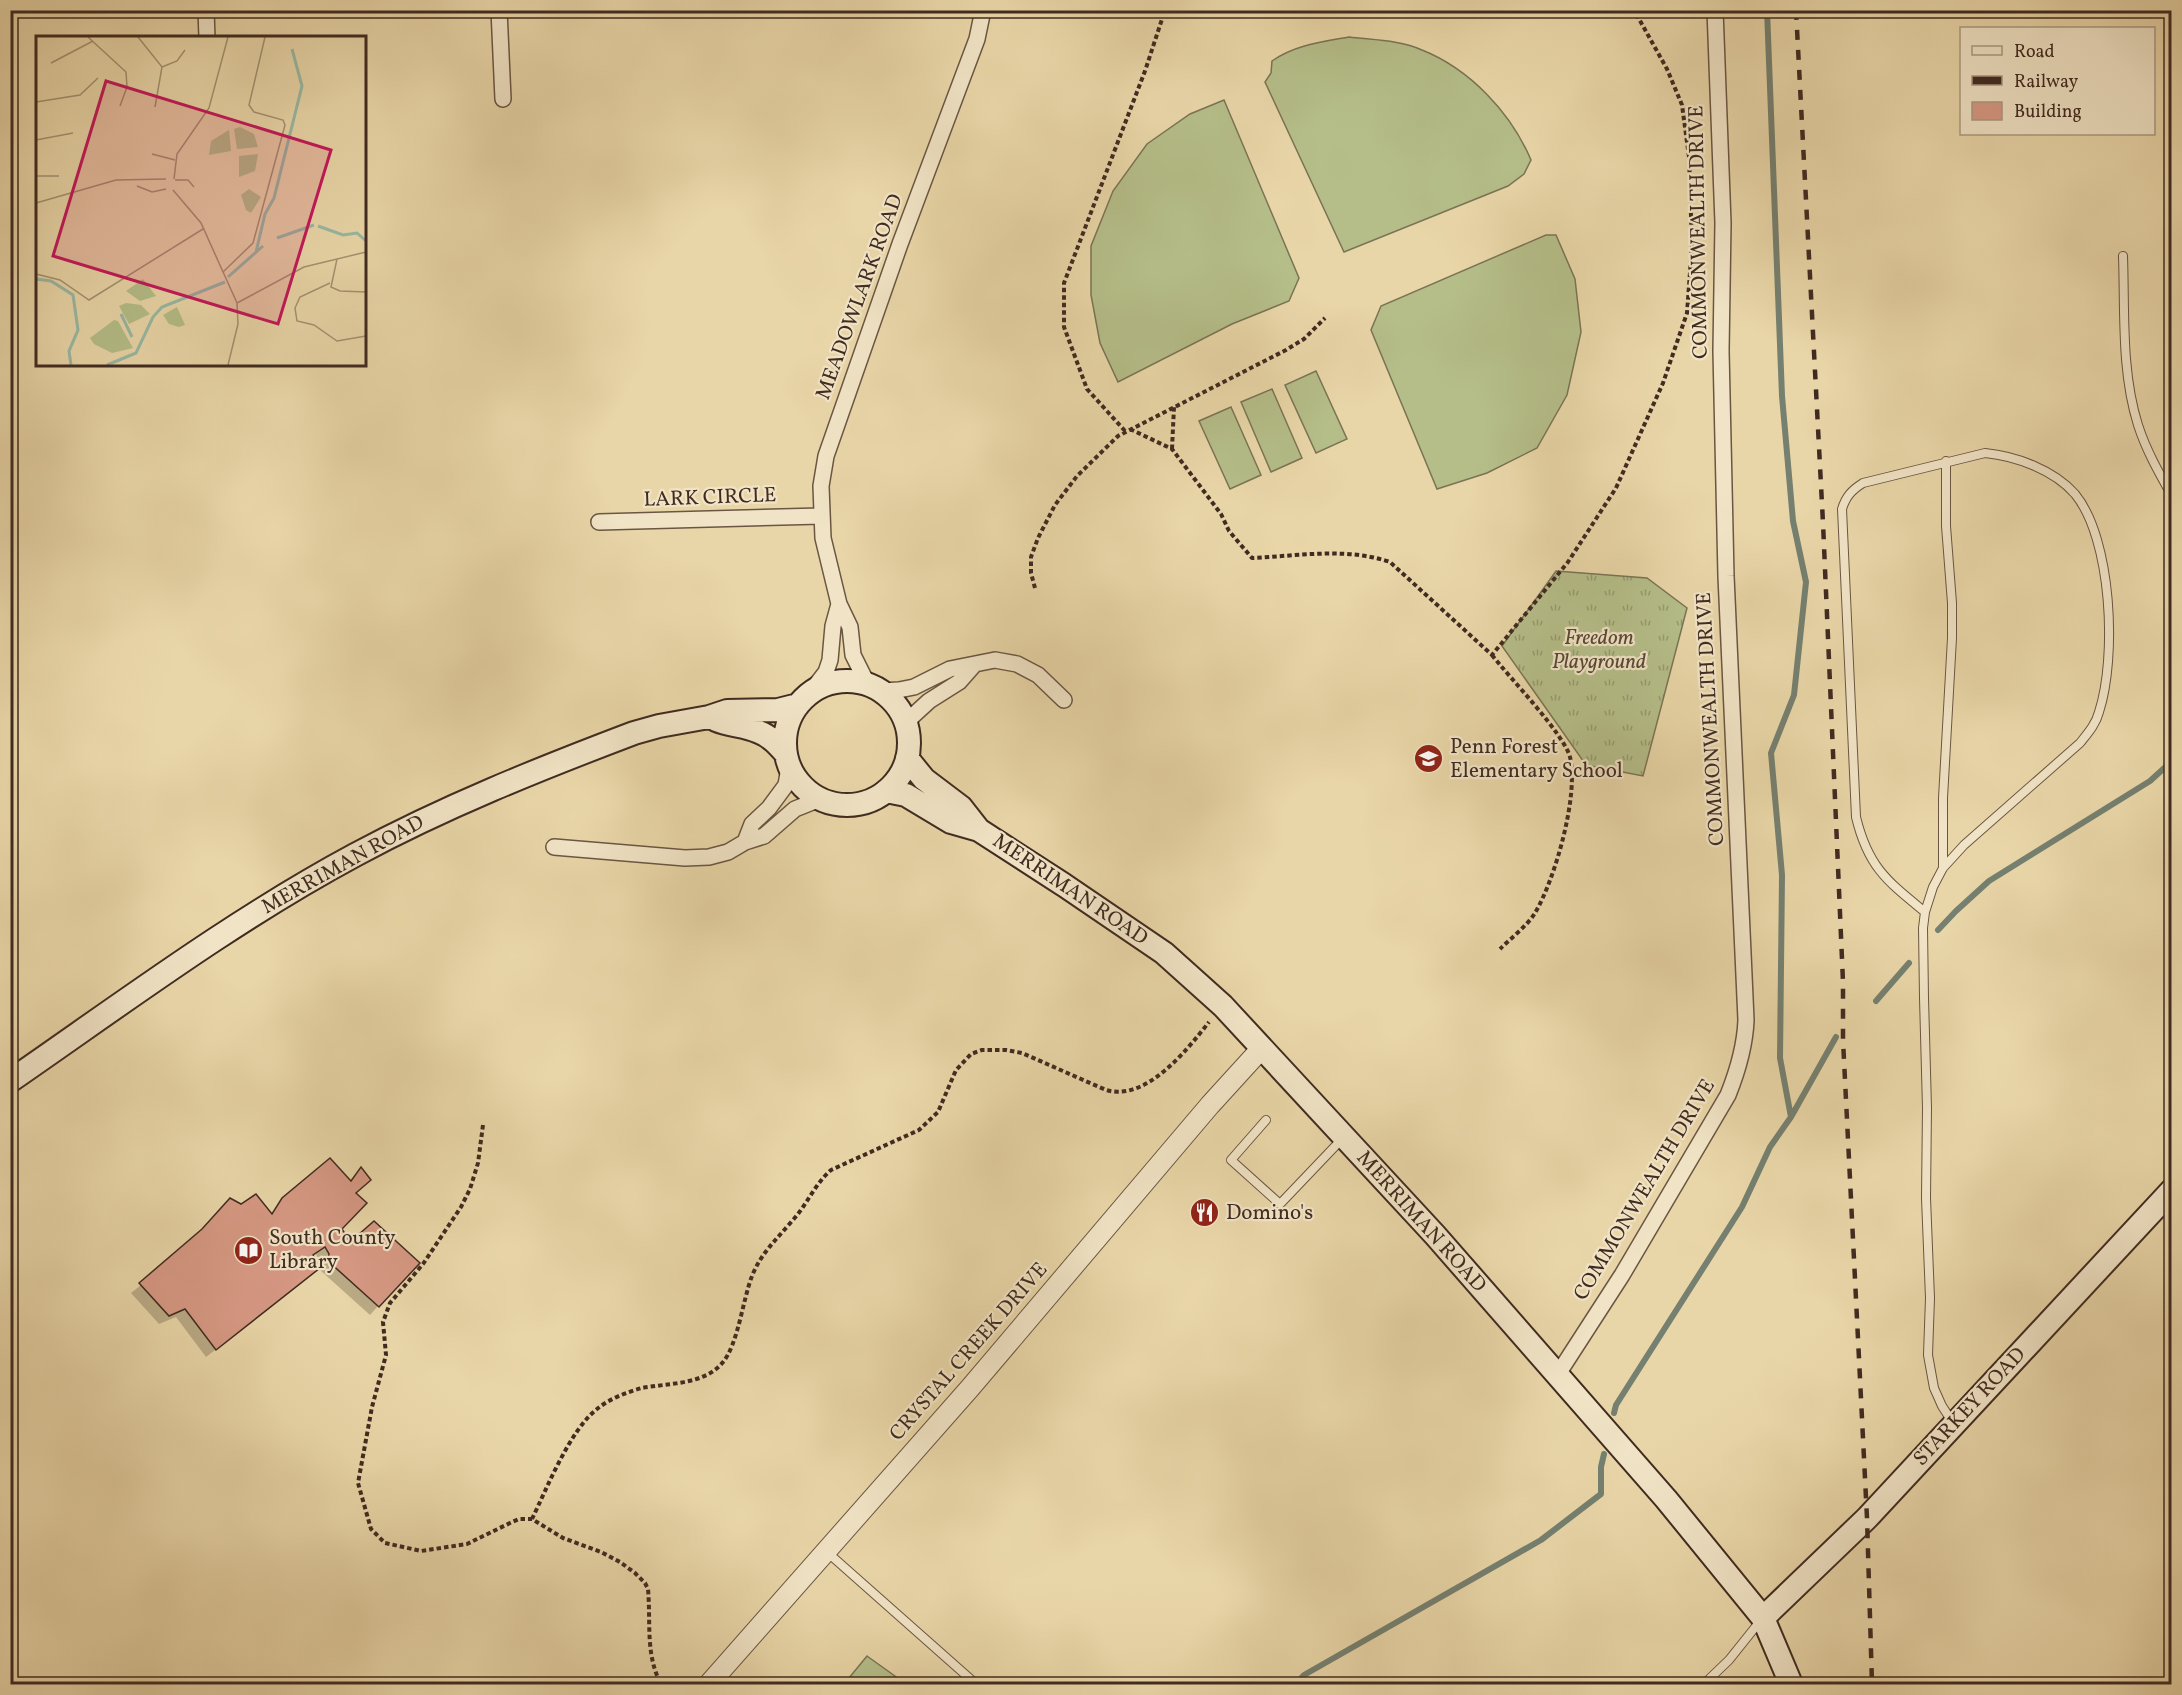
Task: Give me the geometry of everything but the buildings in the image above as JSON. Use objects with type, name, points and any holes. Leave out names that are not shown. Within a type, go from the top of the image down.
[{"type":"main road","points":[[709,717],[726,725],[760,732],[775,742],[802,786],[820,800],[855,805],[871,800],[886,791],[899,776],[907,758],[909,741],[905,723],[890,699],[874,688],[853,682],[838,682],[823,686],[804,699],[787,728],[788,760]]},
{"type":"main road","name":"MERRIMAN ROAD","points":[[10,1081],[247,918],[416,823],[604,744],[659,726],[709,717],[726,711],[778,710],[804,699]]},
{"type":"main road","name":"MERRIMAN ROAD","points":[[907,758],[924,779],[961,807],[979,830]]},
{"type":"main road","name":"MERRIMAN ROAD","points":[[886,791],[906,795],[951,822],[979,830],[1164,953],[1222,1006],[1434,1235],[1666,1499],[1762,1618],[1791,1684]]},
{"type":"main road","name":"STARKEY ROAD","points":[[1762,1618],[1867,1518],[2172,1190]]},
{"type":"street","points":[[206,10],[207,36]]},
{"type":"street","points":[[499,10],[503,99]]},
{"type":"street","name":"MEADOWLARK ROAD","points":[[874,688],[856,665],[850,627],[839,604],[823,538],[821,486],[825,456],[900,244],[977,39],[983,10]]},
{"type":"street","name":"COMMONWEALTH DRIVE","points":[[1558,1374],[1622,1275],[1728,1095],[1739,1067],[1745,1038],[1746,1009],[1726,576],[1721,351],[1723,223],[1715,10]]},
{"type":"street","name":"LARK CIRCLE","points":[[600,522],[821,516]]},
{"type":"street","name":"MEADOWLARK ROAD","points":[[804,699],[826,672],[831,660],[833,626],[839,604]]},
{"type":"street","points":[[874,688],[914,687],[950,669],[995,660],[1017,664],[1038,675],[1064,700]]},
{"type":"street","points":[[905,723],[929,701],[959,682],[974,665]]},
{"type":"street","points":[[745,842],[752,824],[769,808],[786,785],[788,760]]},
{"type":"street","points":[[554,848],[685,858],[709,857],[728,852],[745,842],[764,836],[795,809],[820,800]]},
{"type":"street","name":"CRYSTAL CREEK DRIVE","points":[[709,1684],[827,1552],[1072,1269],[1210,1105],[1261,1049]]},
{"type":"lane","points":[[2123,256],[2129,389],[2148,452],[2172,496]]},
{"type":"lane","points":[[1925,912],[1887,880],[1872,862],[1862,840],[1856,817],[1842,509],[1844,501],[1852,490],[1863,483],[1985,453],[2003,455],[2034,466],[2060,480],[2074,493],[2085,509],[2094,531],[2103,568],[2108,598],[2109,639],[2105,686],[2099,712],[2092,727],[2080,743],[1964,845],[1943,868],[1933,887],[1925,912],[1923,928],[1930,1298],[1928,1355],[1934,1388],[1954,1425]]},
{"type":"lane","points":[[1943,868],[1943,798],[1952,638],[1952,603],[1946,526],[1946,461]]},
{"type":"lane","points":[[1266,1120],[1231,1160],[1280,1204],[1344,1137]]},
{"type":"lane","points":[[827,1552],[976,1684]]},
{"type":"lane","points":[[1704,1684],[1729,1660],[1762,1618]]},
{"type":"path","points":[[1125,431],[1087,388],[1064,327],[1064,283],[1145,71],[1165,10]]},
{"type":"path","points":[[1492,655],[1568,562],[1616,488],[1663,383],[1687,313],[1692,245],[1689,157],[1682,105],[1667,69],[1634,10]]},
{"type":"path","points":[[1035,588],[1031,573],[1031,557],[1055,506],[1077,476],[1125,431],[1286,350],[1304,339],[1324,318]]},
{"type":"path","points":[[1172,449],[1174,406]]},
{"type":"path","points":[[1130,429],[1172,449],[1221,514],[1229,531],[1252,558],[1356,554],[1374,556],[1390,562],[1492,655],[1562,740],[1570,757],[1572,779],[1571,795],[1557,863],[1534,914],[1500,950]]},
{"type":"path","points":[[532,1519],[572,1440],[581,1425],[595,1410],[640,1389],[702,1378],[723,1363],[731,1348],[752,1275],[762,1255],[793,1221],[819,1180],[831,1170],[919,1130],[930,1121],[944,1101],[956,1070],[971,1054],[992,1049],[1022,1053],[1106,1090],[1116,1093],[1126,1092],[1139,1088],[1170,1065],[1190,1046],[1222,1006]]},
{"type":"path","points":[[483,1125],[478,1163],[470,1189],[461,1207],[423,1264],[390,1303],[383,1322],[386,1354],[372,1407],[358,1484],[371,1529],[385,1543],[421,1551],[467,1544],[519,1519],[532,1519],[563,1538],[601,1552],[620,1562],[645,1583],[648,1589],[652,1661],[661,1684]]},
{"type":"green space","points":[[1349,37],[1395,42],[1413,47],[1440,58],[1472,81],[1500,110],[1523,143],[1531,160],[1524,174],[1508,186],[1344,252],[1265,82],[1271,73],[1272,61],[1290,51]]},
{"type":"green space","points":[[1224,100],[1299,278],[1289,301],[1232,324],[1118,382],[1100,343],[1091,295],[1091,246],[1113,191],[1147,144],[1190,114]]},
{"type":"green space","points":[[1546,235],[1556,235],[1575,279],[1581,332],[1567,395],[1537,448],[1487,473],[1437,489],[1371,330],[1381,306]]},
{"type":"green space","points":[[1316,371],[1347,439],[1316,453],[1285,385]]},
{"type":"green space","points":[[1272,389],[1302,458],[1271,472],[1241,402]]},
{"type":"green space","points":[[1231,407],[1261,475],[1230,489],[1199,421]]},
{"type":"green space","name":"Freedom Playground","points":[[1556,571],[1647,578],[1687,608],[1643,776],[1586,765],[1502,646]]},
{"type":"green space","points":[[867,1656],[906,1684],[844,1684]]},
{"type":"waterway","points":[[1767,10],[1782,396],[1793,521],[1806,582],[1794,695],[1771,753],[1782,875],[1780,1058],[1791,1117]]},
{"type":"waterway","points":[[1938,930],[1989,881],[2150,781],[2172,761]]},
{"type":"waterway","points":[[1876,1001],[1909,963]]},
{"type":"waterway","points":[[1614,1413],[1616,1405],[1742,1207],[1770,1147],[1791,1117],[1836,1037]]},
{"type":"waterway","points":[[1296,1684],[1304,1675],[1541,1540],[1601,1494],[1601,1467],[1604,1454]]},
{"type":"railway","points":[[1796,10],[1823,523],[1843,982],[1843,1040],[1867,1518],[1872,1684]]},
{"type":"place","name":"Penn Forest Elementary School","points":[[1429,759]]},
{"type":"place","name":"Domino's","points":[[1205,1213]]},
{"type":"place","name":"South County Library","points":[[248,1250]]}]
